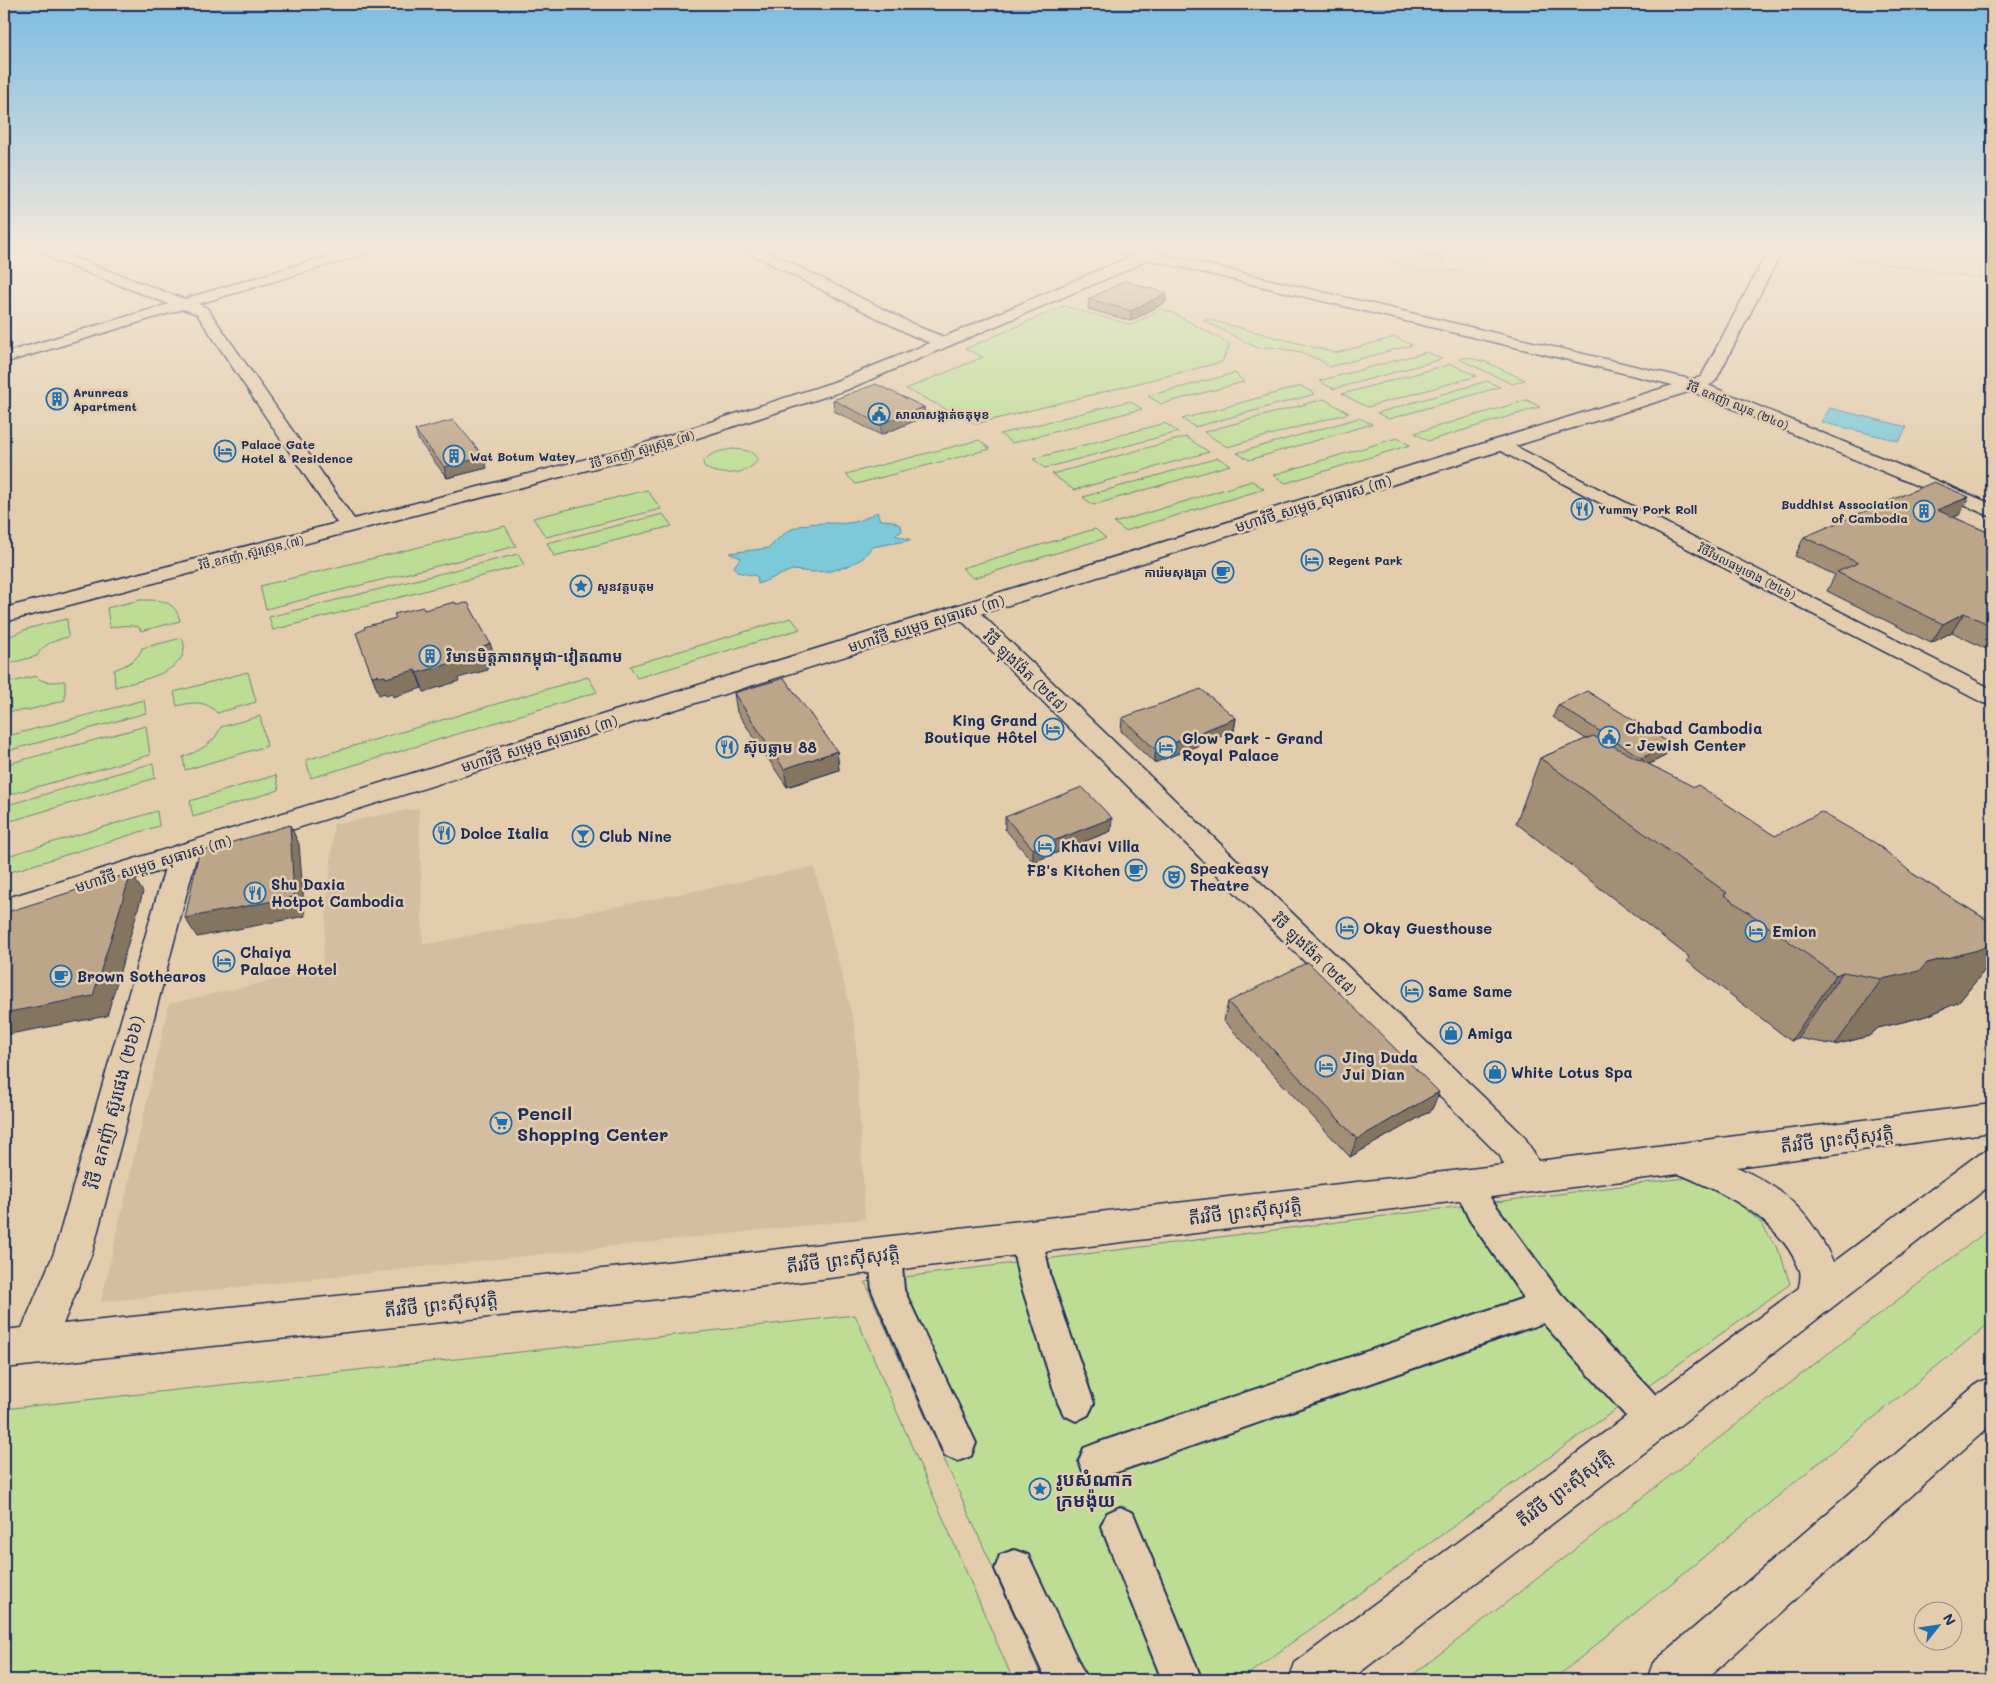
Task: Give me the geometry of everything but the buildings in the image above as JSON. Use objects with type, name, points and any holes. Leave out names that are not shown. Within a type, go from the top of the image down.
[{"type":"street","points":[[4,358],[106,328]]},
{"type":"street","points":[[213,328],[349,526]]},
{"type":"street","points":[[908,328],[945,343]]},
{"type":"street","name":"វិថី ឧកញ៉ា ស៊ួរស៊្រុន (៧)","points":[[4,615],[639,452],[840,386],[981,328]]},
{"type":"street","name":"វិថី ឧកញ៉ា ឈុន (២៤០)","points":[[1451,328],[1692,385],[1992,511]]},
{"type":"street","name":"មហាវិថី សម្តេច សុធារស (៣)","points":[[4,910],[1708,380],[1735,328]]},
{"type":"street","name":"វិថីវិមលធម្មថោង (២៤៦)","points":[[1501,444],[1992,698]]},
{"type":"street","name":"វិថី ឡុងង៉ែត (២៥៨)","points":[[965,611],[1512,1146],[1529,1177]]},
{"type":"street","name":"វិថី ឧកញ៉ា ស៊ួរផេង (២៦៦)","points":[[19,1348],[73,1253],[183,854]]},
{"type":"street","name":"តីរវិថី ព្រះស៊ីសុវត្តិ","points":[[19,1348],[641,1283],[1681,1159],[1992,1118]]},
{"type":"street","name":"តីរវិថី ព្រះស៊ីសុវត្តិ","points":[[1681,1159],[1724,1176],[1756,1192],[1784,1216],[1805,1244],[1819,1273],[1817,1296]]},
{"type":"street","name":"តីរវិថី ព្រះស៊ីសុវត្តិ","points":[[1312,1680],[1992,1164]]},
{"type":"street","points":[[1468,1184],[1480,1209],[1549,1305],[1654,1420]]},
{"type":"street","points":[[1026,1237],[1035,1278],[1076,1403]]},
{"type":"street","points":[[885,1254],[888,1291],[958,1443]]},
{"type":"street","points":[[1097,1462],[1549,1305]]},
{"type":"street","points":[[1670,1680],[1992,1397]]},
{"type":"street","points":[[1120,1526],[1182,1680]]},
{"type":"street","points":[[1014,1569],[1067,1680]]},
{"type":"shaded area","name":"Pencil Shopping Center","points":[[419,808],[423,945],[814,867],[855,1027],[865,1219],[101,1302],[169,1004],[322,969],[334,824]]},
{"type":"green space","points":[[1014,328],[1200,328],[1230,344],[1222,362],[976,424],[906,389],[983,357],[965,349]]},
{"type":"green space","points":[[1218,328],[1239,328],[1336,353],[1395,337],[1412,345],[1329,367],[1322,361],[1301,352],[1270,347],[1257,348]]},
{"type":"green space","points":[[1427,352],[1442,359],[1334,389],[1319,381]]},
{"type":"green space","points":[[1466,357],[1486,362],[1525,380],[1512,384],[1459,359]]},
{"type":"green space","points":[[1451,364],[1477,376],[1367,407],[1342,394]]},
{"type":"green space","points":[[1235,373],[1244,382],[1161,404],[1148,396]]},
{"type":"green space","points":[[1487,381],[1500,387],[1389,419],[1377,413]]},
{"type":"green space","points":[[1301,386],[1315,394],[1195,427],[1182,419]]},
{"type":"green space","points":[[1324,399],[1349,413],[1227,447],[1204,432]]},
{"type":"green space","points":[[1527,400],[1540,407],[1428,441],[1415,433]]},
{"type":"green space","points":[[1130,401],[1142,409],[1012,443],[1000,434]]},
{"type":"green space","points":[[1359,418],[1372,424],[1249,460],[1237,453]]},
{"type":"green space","points":[[1165,423],[1178,432],[1045,468],[1033,459]]},
{"type":"green space","points":[[1186,437],[1209,452],[1074,490],[1052,474]]},
{"type":"green space","points":[[1397,438],[1410,445],[1286,483],[1273,475]]},
{"type":"green space","points":[[979,440],[990,449],[856,484],[846,474]]},
{"type":"green space","points":[[733,449],[751,452],[758,460],[740,472],[726,473],[705,468],[703,462],[709,456],[720,451]]},
{"type":"green space","points":[[1218,458],[1230,465],[1093,505],[1083,497]]},
{"type":"green space","points":[[1252,481],[1264,489],[1125,531],[1114,523]]},
{"type":"green space","points":[[647,490],[661,509],[546,537],[533,518]]},
{"type":"green space","points":[[663,514],[672,526],[554,556],[547,543]]},
{"type":"green space","points":[[505,526],[516,546],[266,609],[260,586]]},
{"type":"green space","points":[[1095,529],[1106,538],[973,578],[962,568]]},
{"type":"green space","points":[[518,554],[524,565],[273,630],[269,617]]},
{"type":"green space","points":[[140,600],[165,602],[174,608],[180,621],[141,631],[139,627],[131,626],[110,628],[107,608]]},
{"type":"green space","points":[[791,618],[800,629],[637,678],[630,666]]},
{"type":"green space","points":[[67,619],[68,637],[54,641],[42,648],[37,656],[4,665],[4,640],[26,629]]},
{"type":"green space","points":[[182,638],[184,649],[181,658],[175,665],[156,676],[115,687],[114,670],[135,659],[142,648]]},
{"type":"green space","points":[[248,672],[256,702],[217,713],[208,706],[198,703],[177,706],[174,692]]},
{"type":"green space","points":[[36,676],[45,681],[65,681],[65,700],[29,710],[4,712],[4,684]]},
{"type":"green space","points":[[588,677],[597,692],[311,778],[306,760]]},
{"type":"green space","points":[[144,700],[146,713],[4,752],[4,737]]},
{"type":"green space","points":[[260,716],[267,746],[185,770],[183,757],[210,742],[221,727]]},
{"type":"green space","points":[[146,726],[150,755],[4,796],[4,765]]},
{"type":"green space","points":[[153,763],[155,778],[4,823],[4,806]]},
{"type":"green space","points":[[276,775],[279,790],[193,817],[190,801]]},
{"type":"green space","points":[[157,811],[159,826],[4,874],[4,857]]},
{"type":"green space","points":[[1692,1177],[1721,1187],[1760,1222],[1780,1253],[1790,1284],[1240,1680],[1043,1680],[865,1282]]},
{"type":"green space","points":[[1992,1227],[1992,1321],[1553,1680],[1406,1680]]},
{"type":"green space","points":[[855,1315],[1013,1680],[4,1680],[4,1409]]},
{"type":"water","points":[[1830,408],[1907,427],[1899,441],[1821,422]]},
{"type":"water","points":[[877,512],[880,520],[893,521],[901,526],[902,531],[895,535],[911,540],[872,547],[863,558],[848,566],[831,571],[792,570],[758,584],[757,576],[737,572],[734,566],[741,558],[729,553],[769,548],[782,535],[802,525],[852,522]]},
{"type":"place","name":"Arunreas Apartment","points":[[57,399]]},
{"type":"place","name":"សាលាសង្កាត់ចតុមុខ","points":[[879,414]]},
{"type":"place","name":"Palace Gate Hotel & Residence","points":[[225,451]]},
{"type":"place","name":"Wat Botum Watey","points":[[454,456]]},
{"type":"place","name":"Yummy Pork Roll","points":[[1582,509]]},
{"type":"place","name":"Buddhist Association of Cambodia","points":[[1924,511]]},
{"type":"place","name":"Regent Park","points":[[1312,560]]},
{"type":"place","name":"ការ៉េមសុងត្រា","points":[[1223,572]]},
{"type":"place","name":"សួនវត្តបតុម","points":[[581,586]]},
{"type":"place","name":"វិមានមិត្តភាពកម្ពុជា-វៀតណាម","points":[[430,656]]},
{"type":"place","name":"King Grand Boutique Hôtel","points":[[1053,729]]},
{"type":"place","name":"Chabad Cambodia - Jewish Center","points":[[1609,737]]},
{"type":"place","name":"ស៊ុបឆ្លាម 88","points":[[727,747]]},
{"type":"place","name":"Glow Park - Grand Royal Palace","points":[[1166,747]]},
{"type":"place","name":"Dolce Italia","points":[[444,833]]},
{"type":"place","name":"Club Nine","points":[[583,836]]},
{"type":"place","name":"Khavi Villa","points":[[1045,846]]},
{"type":"place","name":"FB's Kitchen","points":[[1136,870]]},
{"type":"place","name":"Speakeasy Theatre","points":[[1174,877]]},
{"type":"place","name":"Shu Daxia Hotpot Cambodia","points":[[255,893]]},
{"type":"place","name":"Okay Guesthouse","points":[[1347,928]]},
{"type":"place","name":"Emion","points":[[1756,931]]},
{"type":"place","name":"Chaiya Palace Hotel","points":[[224,961]]},
{"type":"place","name":"Brown Sothearos","points":[[61,976]]},
{"type":"place","name":"Same Same","points":[[1412,991]]},
{"type":"place","name":"Amiga","points":[[1451,1033]]},
{"type":"place","name":"Jing Duda Jui Dian","points":[[1326,1066]]},
{"type":"place","name":"White Lotus Spa","points":[[1495,1072]]},
{"type":"place","name":"Pencil Shopping Center","points":[[501,1123]]},
{"type":"place","name":"រូបសំណាក ក្រមង៉ុយ","points":[[1040,1489]]}]
